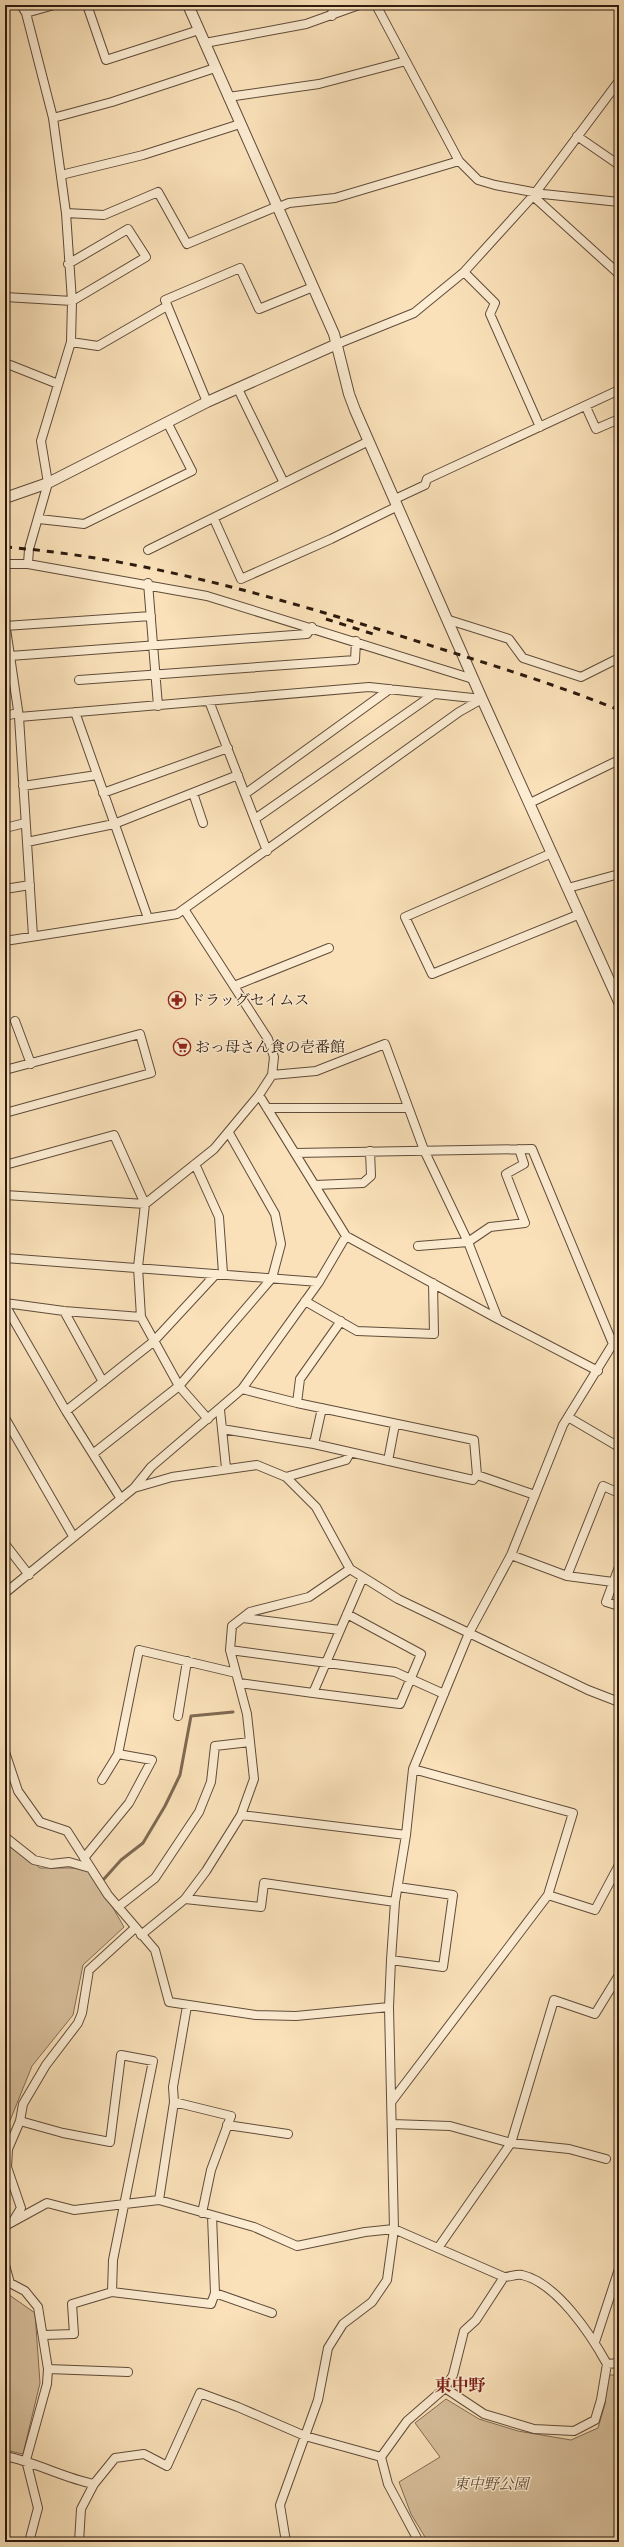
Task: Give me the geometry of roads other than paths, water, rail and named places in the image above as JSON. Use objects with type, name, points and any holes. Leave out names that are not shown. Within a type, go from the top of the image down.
[{"type":"street","points":[[21,5],[26,13],[53,118],[66,213],[68,264],[72,301],[71,342],[41,441],[48,483],[39,519],[29,549],[28,564]]},
{"type":"street","points":[[26,13],[54,5]]},
{"type":"street","points":[[87,5],[106,60],[198,30]]},
{"type":"street","points":[[188,5],[338,344],[349,394],[368,441],[449,620],[473,679],[619,1002]]},
{"type":"street","points":[[332,16],[333,5]]},
{"type":"street","points":[[204,43],[285,28],[332,16],[359,5]]},
{"type":"street","points":[[376,5],[459,161],[478,180],[534,194],[619,202]]},
{"type":"street","points":[[228,97],[319,84],[406,61]]},
{"type":"street","points":[[53,118],[112,102],[215,68]]},
{"type":"street","points":[[5,498],[48,483],[207,402],[338,344],[414,313],[464,272],[534,194],[619,81]]},
{"type":"street","points":[[61,175],[143,155],[240,124]]},
{"type":"street","points":[[577,136],[619,165]]},
{"type":"street","points":[[66,213],[104,215],[158,192],[187,244],[278,207],[289,204],[335,198],[459,161]]},
{"type":"street","points":[[534,194],[619,274]]},
{"type":"street","points":[[5,297],[72,301],[146,257],[128,229],[68,264]]},
{"type":"street","points":[[207,402],[165,300],[240,268],[259,309],[313,287]]},
{"type":"street","points":[[464,272],[495,303],[490,314],[540,427]]},
{"type":"street","points":[[71,342],[98,346],[167,306]]},
{"type":"street","points":[[5,363],[58,384]]},
{"type":"street","points":[[238,389],[284,483]]},
{"type":"street","points":[[214,519],[241,579],[331,539],[425,485],[427,479],[586,407],[619,390]]},
{"type":"street","points":[[586,407],[596,429],[619,419]]},
{"type":"street","points":[[39,519],[84,524],[192,471],[167,422]]},
{"type":"street","points":[[148,550],[214,519],[368,441]]},
{"type":"street","points":[[5,564],[28,564],[148,583],[207,596],[312,627],[473,679]]},
{"type":"street","points":[[148,583],[158,706]]},
{"type":"street","points":[[5,626],[151,616]]},
{"type":"street","points":[[449,620],[509,639],[523,658],[581,677],[619,658]]},
{"type":"street","points":[[5,622],[8,652],[19,715],[33,936]]},
{"type":"street","points":[[8,652],[153,645],[307,634],[312,627]]},
{"type":"street","points":[[79,680],[155,673],[355,660],[356,641]]},
{"type":"street","points":[[5,684],[14,682]]},
{"type":"street","points":[[5,716],[158,706],[369,686],[482,699]]},
{"type":"street","points":[[246,794],[390,689]]},
{"type":"street","points":[[255,819],[434,694]]},
{"type":"street","points":[[5,942],[33,936],[177,914],[459,712],[482,699]]},
{"type":"street","points":[[209,701],[267,851]]},
{"type":"street","points":[[75,712],[148,918]]},
{"type":"street","points":[[103,793],[228,748]]},
{"type":"street","points":[[530,803],[619,760]]},
{"type":"street","points":[[23,786],[97,774]]},
{"type":"street","points":[[26,842],[114,824],[238,775]]},
{"type":"street","points":[[193,793],[203,823]]},
{"type":"street","points":[[5,828],[25,823]]},
{"type":"street","points":[[552,853],[405,917],[432,974],[580,914]]},
{"type":"street","points":[[568,888],[619,874]]},
{"type":"street","points":[[5,889],[30,885]]},
{"type":"street","points":[[5,1195],[145,1204],[195,1164],[229,1133],[259,1095],[272,1075],[274,1057],[268,1039],[184,909]]},
{"type":"street","points":[[234,986],[329,948]]},
{"type":"street","points":[[16,1021],[31,1064]]},
{"type":"street","points":[[5,1070],[140,1034],[150,1073],[5,1113]]},
{"type":"street","points":[[272,1075],[316,1071],[385,1044],[424,1150],[468,1242],[498,1319]]},
{"type":"street","points":[[259,1095],[346,1236],[498,1319],[598,1371]]},
{"type":"street","points":[[267,1108],[408,1108]]},
{"type":"street","points":[[94,1453],[179,1386],[272,1278],[281,1244],[275,1214],[229,1133]]},
{"type":"street","points":[[5,1165],[114,1135],[145,1204],[138,1267],[141,1317],[153,1342],[179,1386],[208,1419]]},
{"type":"street","points":[[418,1246],[468,1242],[490,1228],[525,1223],[506,1174],[524,1164],[519,1149]]},
{"type":"street","points":[[295,1153],[532,1149],[614,1344]]},
{"type":"street","points":[[315,1185],[363,1183],[370,1176],[370,1151]]},
{"type":"street","points":[[66,1412],[153,1342],[220,1273],[218,1217],[195,1164]]},
{"type":"street","points":[[5,1593],[29,1575],[73,1536],[134,1488],[151,1467],[220,1410],[242,1389],[319,1282],[346,1236]]},
{"type":"street","points":[[5,1258],[220,1273],[319,1282]]},
{"type":"street","points":[[305,1301],[357,1330],[434,1334],[432,1283]]},
{"type":"street","points":[[5,1304],[64,1311],[141,1317]]},
{"type":"street","points":[[5,1304],[66,1412],[94,1453],[121,1499]]},
{"type":"street","points":[[64,1311],[102,1382]]},
{"type":"street","points":[[297,1403],[300,1379],[341,1321]]},
{"type":"street","points":[[286,2542],[280,2505],[318,2400],[328,2348],[343,2324],[372,2302],[387,2280],[394,2229],[389,2007],[391,1960],[395,1902],[406,1835],[413,1769],[469,1633],[511,1555],[535,1494],[568,1418],[598,1371],[619,1334]]},
{"type":"street","points":[[222,1429],[314,1444],[388,1462],[473,1480],[476,1475],[474,1440],[297,1403],[242,1389]]},
{"type":"street","points":[[314,1444],[322,1408]]},
{"type":"street","points":[[220,1410],[226,1468]]},
{"type":"street","points":[[5,1418],[73,1536]]},
{"type":"street","points":[[568,1418],[619,1447]]},
{"type":"street","points":[[388,1462],[395,1424]]},
{"type":"street","points":[[286,1477],[346,1460],[350,1453]]},
{"type":"street","points":[[134,1488],[172,1477],[226,1468],[257,1465],[286,1477],[316,1507],[350,1569],[398,1599],[588,1690],[619,1702]]},
{"type":"street","points":[[476,1475],[535,1494]]},
{"type":"street","points":[[567,1576],[603,1486],[619,1493]]},
{"type":"street","points":[[5,1544],[29,1575]]},
{"type":"street","points":[[511,1555],[567,1576],[616,1581]]},
{"type":"street","points":[[619,1567],[616,1581],[606,1602],[619,1606]]},
{"type":"street","points":[[8,2225],[21,2208],[7,2167],[8,2149],[20,2121],[23,2104],[30,2091],[78,2023],[82,2013],[89,1970],[138,1931],[185,1899],[206,1870],[241,1815],[254,1779],[247,1714],[230,1650],[232,1626],[250,1612],[309,1597],[350,1569]]},
{"type":"street","points":[[313,1693],[364,1577]]},
{"type":"street","points":[[239,1684],[400,1704],[421,1654],[347,1614]]},
{"type":"street","points":[[243,1618],[340,1630]]},
{"type":"street","points":[[102,1780],[118,1754],[139,1650],[236,1673]]},
{"type":"street","points":[[230,1650],[395,1672],[444,1694]]},
{"type":"street","points":[[178,1716],[187,1661]]},
{"type":"street","points":[[118,1907],[155,1878],[199,1812],[211,1782],[215,1746],[250,1742]]},
{"type":"street","points":[[5,1752],[18,1791],[40,1822],[67,1831],[90,1868],[118,1907],[155,1950],[169,2002],[187,2006],[256,2015],[296,2016],[389,2007]]},
{"type":"street","points":[[84,1858],[129,1803],[152,1760],[118,1754]]},
{"type":"street","points":[[392,2102],[548,1896],[573,1813],[413,1769]]},
{"type":"street","points":[[241,1815],[406,1835]]},
{"type":"street","points":[[5,1837],[34,1860],[51,1864],[69,1862],[90,1868]]},
{"type":"street","points":[[548,1896],[595,1910],[619,1865]]},
{"type":"street","points":[[185,1899],[261,1907],[264,1883],[395,1902]]},
{"type":"street","points":[[391,1960],[443,1967],[453,1895],[398,1888]]},
{"type":"street","points":[[438,2248],[511,2143],[554,2000],[595,2014],[619,1975]]},
{"type":"street","points":[[159,2200],[174,2102],[173,2087],[187,2006]]},
{"type":"street","points":[[20,2121],[63,2133],[110,2142],[121,2055],[153,2061],[113,2260],[112,2292]]},
{"type":"street","points":[[174,2102],[230,2116],[211,2170],[202,2214]]},
{"type":"street","points":[[392,2124],[450,2126],[511,2143],[569,2149],[606,2159]]},
{"type":"street","points":[[227,2125],[288,2134]]},
{"type":"street","points":[[8,2225],[47,2203],[74,2210],[159,2200],[202,2214],[254,2227],[297,2246],[365,2232],[394,2229],[504,2277],[521,2275],[545,2286],[586,2327],[607,2364],[601,2400],[594,2420],[574,2431],[534,2428],[484,2414],[445,2388]]},
{"type":"street","points":[[44,2335],[74,2334],[72,2304],[112,2292],[211,2304],[215,2293],[212,2216]]},
{"type":"street","points":[[5,2265],[10,2283],[25,2291],[38,2307],[44,2335],[48,2369],[47,2384],[26,2460],[38,2508],[29,2542]]},
{"type":"street","points":[[594,2342],[619,2269]]},
{"type":"street","points":[[381,2457],[407,2421],[445,2388],[453,2375],[464,2331],[476,2320],[504,2277]]},
{"type":"street","points":[[215,2293],[272,2313]]},
{"type":"street","points":[[607,2364],[619,2363]]},
{"type":"street","points":[[48,2369],[128,2372]]},
{"type":"street","points":[[79,2542],[81,2510],[94,2484],[115,2458],[144,2454],[168,2466],[200,2393],[238,2407],[305,2436],[381,2457]]},
{"type":"street","points":[[5,2456],[26,2460],[75,2480],[94,2484]]},
{"type":"street","points":[[381,2457],[388,2484],[419,2542]]},
{"type":"waterway","points":[[104,1879],[121,1860],[143,1843],[165,1806],[180,1775],[191,1716],[233,1712]]},
{"type":"railway","points":[[5,547],[56,552],[107,560],[208,581],[258,594],[407,638],[567,690],[619,710]]},
{"type":"railway","points":[[326,619],[373,634]]},
{"type":"place","name":"ドラッグセイムス","points":[[177,1000]]},
{"type":"place","name":"おっ母さん食の壱番館","points":[[182,1047]]},
{"type":"district","name":"東中野","points":[[460,2385]]},
{"type":"park label","name":"東中野公園","points":[[491,2484]]}]
